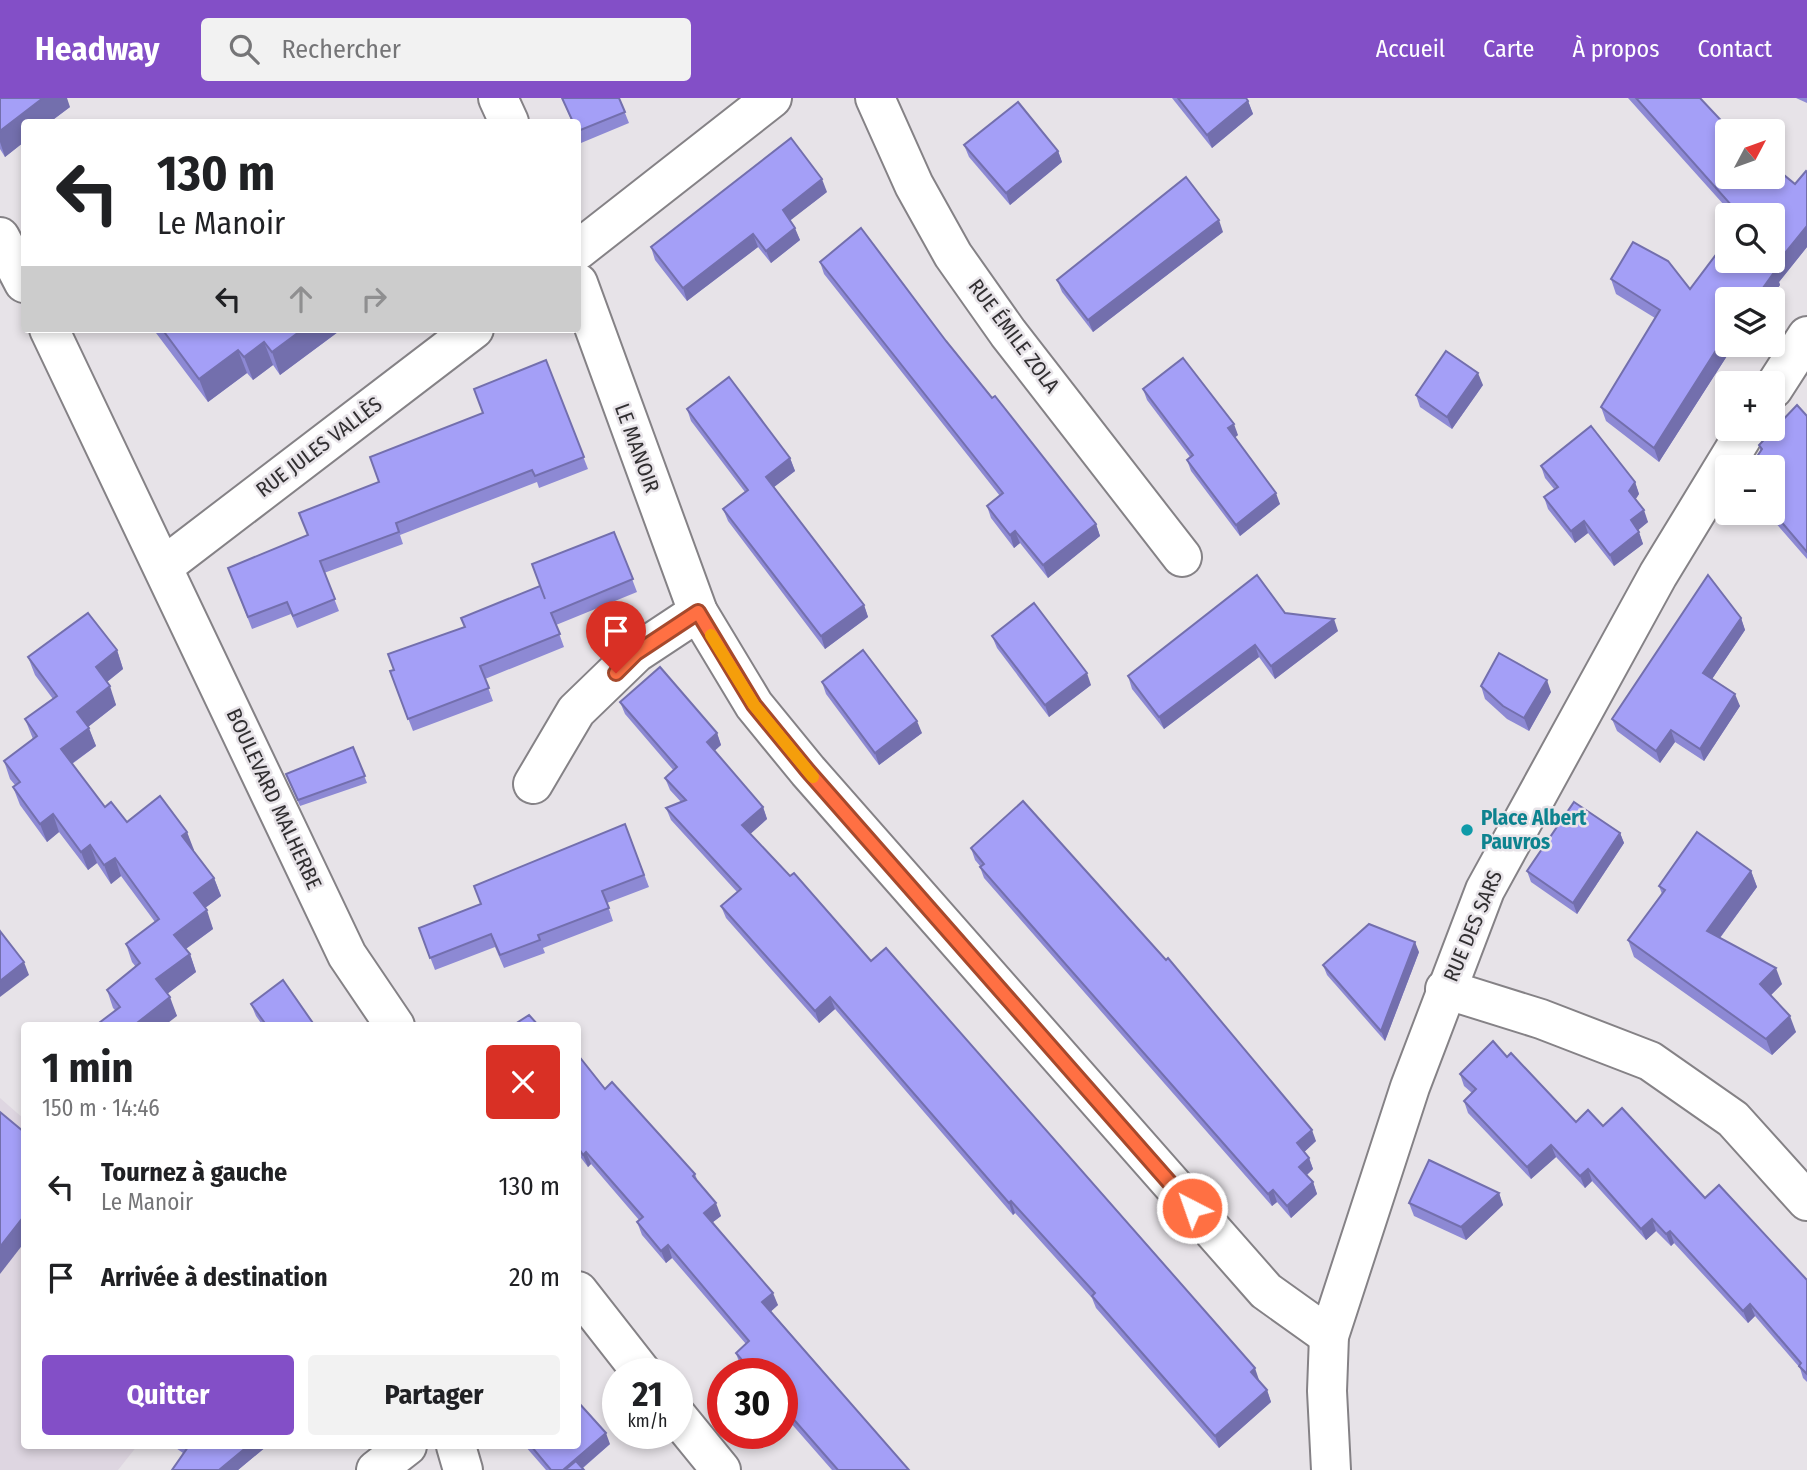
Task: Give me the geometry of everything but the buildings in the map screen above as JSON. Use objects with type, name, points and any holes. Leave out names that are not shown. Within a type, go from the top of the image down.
[{"type":"street","points":[[498,98],[508,119]]},
{"type":"street","points":[[581,248],[772,98]]},
{"type":"street","name":"RUE ÉMILE ZOLA","points":[[875,98],[914,185],[953,255],[1008,333],[1182,557]]},
{"type":"street","points":[[0,237],[21,277]]},
{"type":"street","name":"LE MANOIR","points":[[581,291],[698,612],[754,705],[808,771],[1266,1291],[1329,1336]]},
{"type":"street","name":"BOULEVARD MALHERBE","points":[[51,333],[347,955],[391,1022]]},
{"type":"street","name":"RUE JULES VALLÈS","points":[[164,566],[469,333]]},
{"type":"street","points":[[1785,372],[1806,342]]},
{"type":"street","name":"RUE DES SARS","points":[[1331,1470],[1327,1391],[1329,1336],[1446,989],[1485,890],[1658,575],[1740,441]]},
{"type":"street","points":[[533,784],[576,711],[636,653],[698,612]]},
{"type":"street","points":[[1446,989],[1541,1018],[1650,1060],[1733,1119],[1807,1201]]},
{"type":"street","points":[[582,1305],[629,1358]]},
{"type":"street","points":[[693,1435],[722,1470]]},
{"type":"street","points":[[376,1470],[403,1449]]},
{"type":"street","points":[[457,1449],[463,1470]]},
{"type":"shaded area","points":[[0,1098],[21,1116],[21,1449],[135,1449],[118,1470],[0,1470]]},
{"type":"slow traffic","points":[[711,635],[754,705],[813,777]]},
{"type":"place","name":"Place Albert Pauvros","points":[[1467,830]]},
{"type":"route","points":[[616,673],[636,653],[698,612],[754,705],[808,771],[1192,1208]]}]
